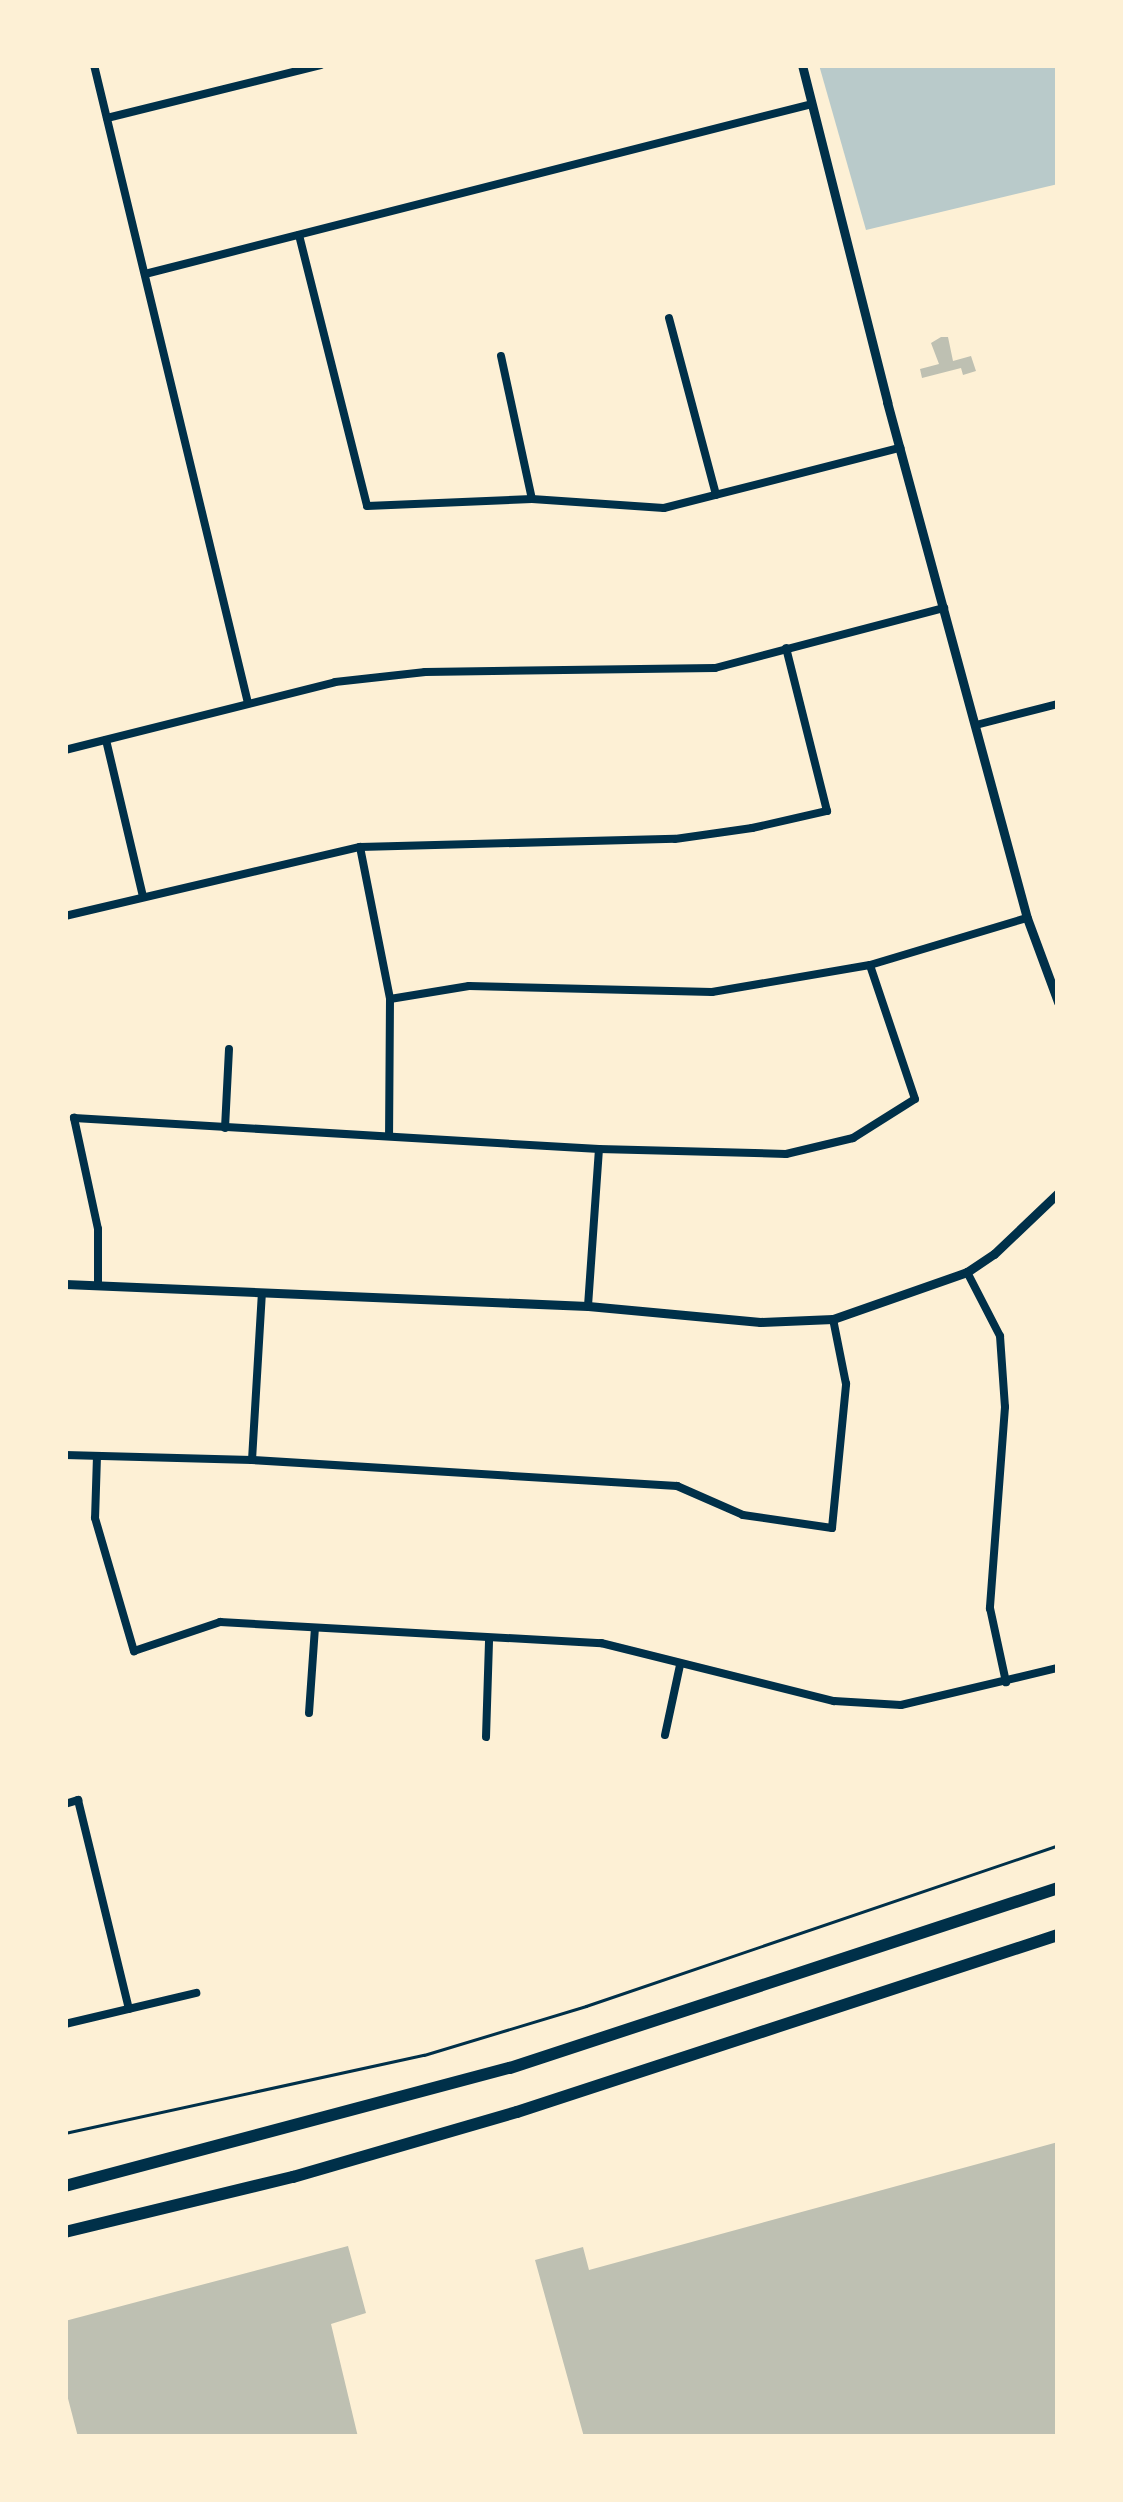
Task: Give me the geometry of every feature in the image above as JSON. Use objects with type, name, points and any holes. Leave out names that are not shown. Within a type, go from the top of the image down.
[{"type":"highway","points":[[65,2186],[510,2068],[1058,1888]]},
{"type":"highway","points":[[65,2232],[293,2176],[517,2112],[1058,1935]]},
{"type":"street","points":[[94,65],[248,703]]},
{"type":"street","points":[[266,65],[270,78]]},
{"type":"street","points":[[107,118],[321,65]]},
{"type":"street","points":[[802,65],[1027,918],[1058,1002]]},
{"type":"street","points":[[145,274],[812,104]]},
{"type":"street","points":[[299,235],[366,506],[532,499],[664,508],[900,448]]},
{"type":"street","points":[[669,318],[716,496]]},
{"type":"street","points":[[501,356],[532,499]]},
{"type":"street","points":[[65,750],[335,682],[426,672],[715,668],[944,608]]},
{"type":"street","points":[[65,916],[360,846],[675,838],[752,828],[826,811],[786,648]]},
{"type":"street","points":[[976,725],[1058,704]]},
{"type":"street","points":[[106,740],[143,896]]},
{"type":"street","points":[[360,846],[390,999],[389,1134]]},
{"type":"street","points":[[390,999],[469,986],[712,992],[870,965],[1027,918]]},
{"type":"street","points":[[98,1285],[98,1230],[74,1118],[599,1149],[786,1154],[853,1138],[915,1099],[870,965]]},
{"type":"street","points":[[225,1128],[229,1049]]},
{"type":"street","points":[[588,1306],[599,1149]]},
{"type":"street","points":[[65,1284],[588,1306],[760,1322],[833,1319],[966,1272],[994,1254],[1058,1193]]},
{"type":"street","points":[[966,1272],[1000,1336],[1005,1407],[990,1608],[1006,1682]]},
{"type":"street","points":[[252,1460],[262,1294]]},
{"type":"street","points":[[65,1455],[252,1460],[677,1486],[743,1515],[832,1528],[846,1384],[833,1319]]},
{"type":"street","points":[[97,1456],[95,1518],[134,1651],[220,1622],[489,1640],[601,1643],[834,1700],[901,1704],[1058,1668]]},
{"type":"street","points":[[309,1712],[315,1628]]},
{"type":"street","points":[[486,1736],[489,1640]]},
{"type":"street","points":[[665,1735],[680,1665]]},
{"type":"street","points":[[65,1804],[78,1800],[128,2009]]},
{"type":"street","points":[[65,2024],[196,1993]]},
{"type":"path","points":[[65,2132],[424,2055],[586,2006],[1058,1845]]},
{"type":"shaded area","points":[[819,65],[1058,65],[1058,184],[866,230]]},
{"type":"building","points":[[948,337],[953,361],[971,356],[976,371],[963,375],[961,368],[922,378],[920,369],[939,364],[931,343]]},
{"type":"building","points":[[1058,2142],[1058,2437],[584,2437],[535,2260],[583,2247],[589,2270]]},
{"type":"building","points":[[348,2246],[366,2313],[331,2324],[358,2437],[78,2437],[65,2387],[65,2321]]}]
